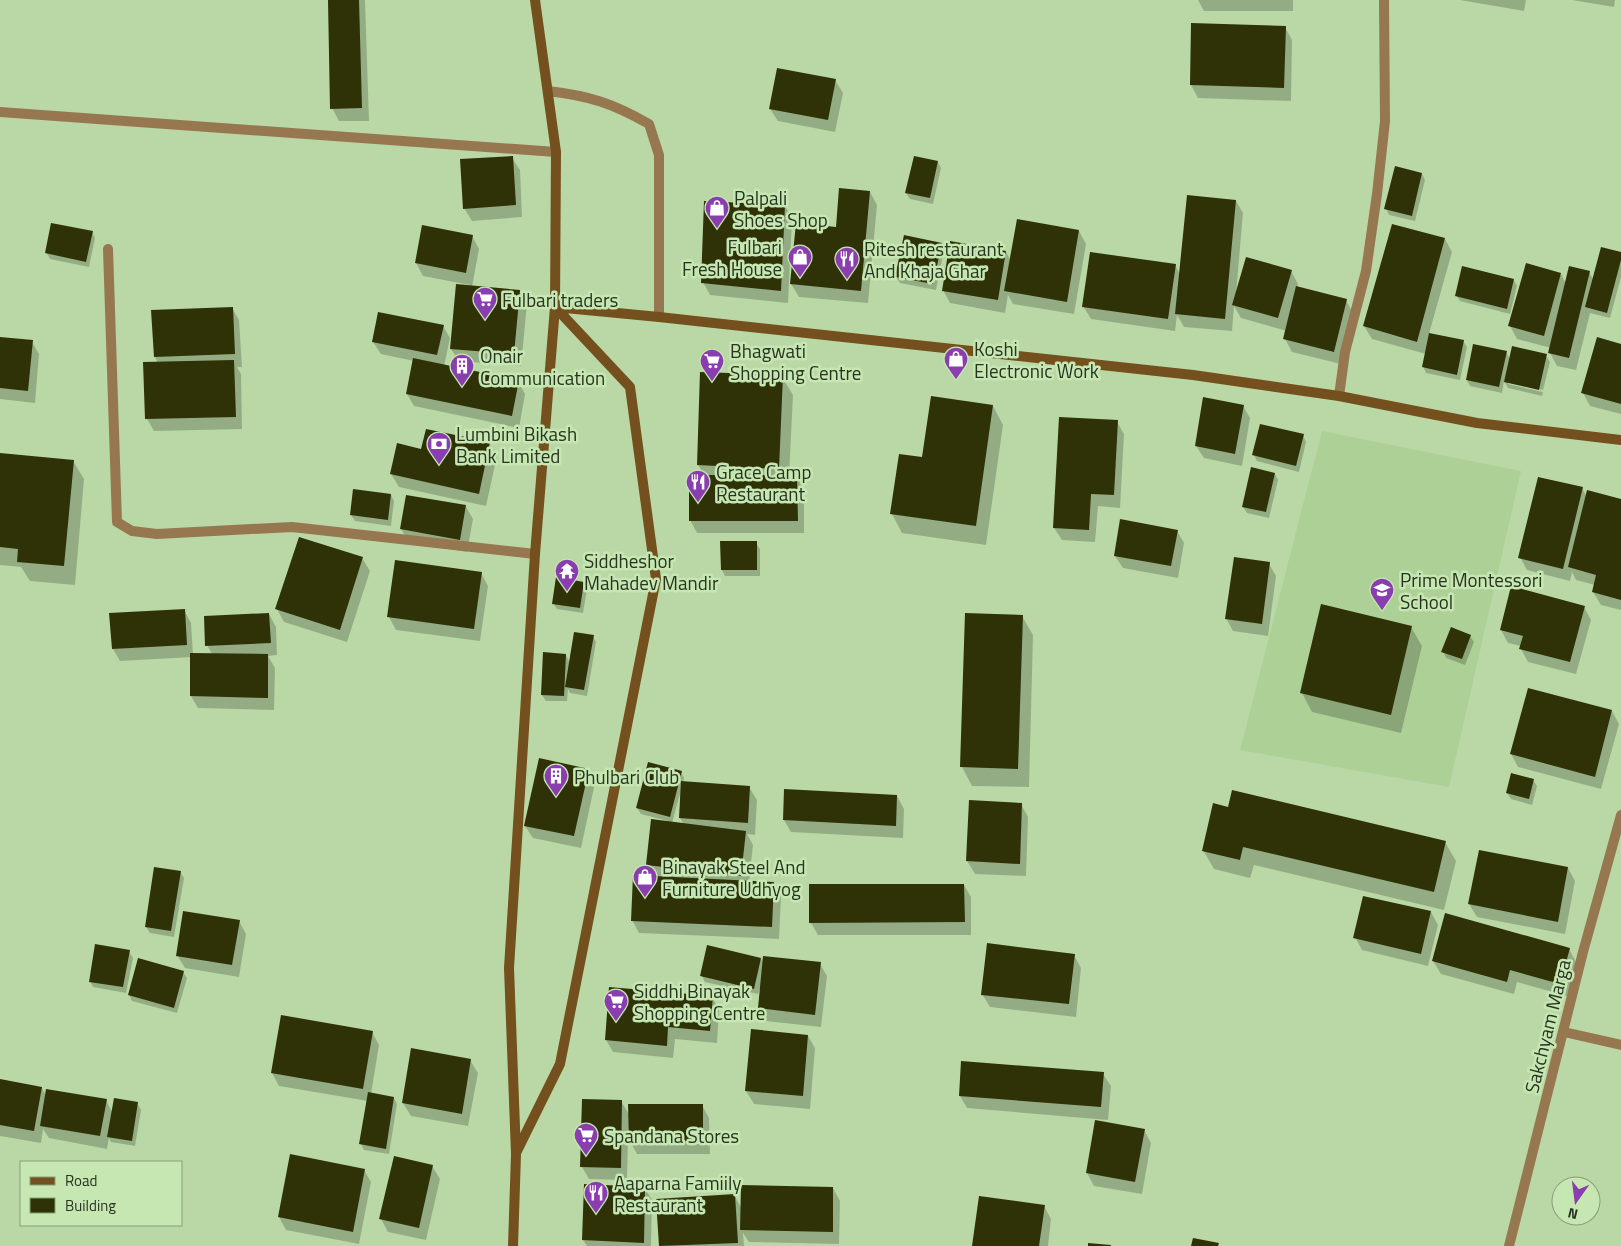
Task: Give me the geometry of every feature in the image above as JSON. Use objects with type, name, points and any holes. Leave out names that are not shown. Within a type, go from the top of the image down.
[{"type":"main road","points":[[514,1246],[516,1154],[509,968],[535,554],[555,308],[556,152],[535,0]]},
{"type":"main road","points":[[555,308],[659,316],[1194,374],[1339,396],[1476,423],[1621,440]]},
{"type":"main road","points":[[516,1154],[560,1064],[656,579],[630,387],[555,308]]},
{"type":"street","points":[[1339,396],[1346,352],[1366,271],[1386,121],[1384,0]]},
{"type":"street","points":[[548,91],[593,98],[619,107],[649,124],[659,155],[659,316]]},
{"type":"street","points":[[0,112],[556,152]]},
{"type":"street","points":[[108,249],[117,522],[132,531],[157,534],[292,527],[535,554]]},
{"type":"street","name":"Sakchyam Marga","points":[[1509,1246],[1621,815]]},
{"type":"street","points":[[1564,1032],[1621,1045]]},
{"type":"shaded area","name":"Prime Montessori School","points":[[1322,431],[1521,471],[1449,787],[1240,750]]},
{"type":"building","points":[[328,0],[359,0],[362,108],[330,109]]},
{"type":"building","points":[[1191,23],[1286,26],[1284,88],[1190,85]]},
{"type":"building","points":[[777,68],[836,79],[828,120],[769,109]]},
{"type":"building","points":[[513,156],[516,205],[463,209],[460,159]]},
{"type":"building","points":[[914,156],[938,161],[930,198],[905,193]]},
{"type":"building","points":[[1395,166],[1422,173],[1412,216],[1384,209]]},
{"type":"building","points":[[839,188],[870,191],[861,291],[790,284],[796,223],[836,227]]},
{"type":"building","points":[[1187,195],[1236,200],[1225,319],[1175,314]]},
{"type":"building","points":[[704,201],[785,205],[781,291],[701,283]]},
{"type":"building","points":[[1017,219],[1079,230],[1067,302],[1004,291]]},
{"type":"building","points":[[51,223],[93,231],[86,262],[45,253]]},
{"type":"building","points":[[1392,224],[1445,238],[1417,342],[1363,326]]},
{"type":"building","points":[[422,225],[473,235],[466,273],[415,263]]},
{"type":"building","points":[[904,235],[942,243],[933,284],[895,277]]},
{"type":"building","points":[[950,241],[1006,251],[998,300],[942,291]]},
{"type":"building","points":[[1601,247],[1621,252],[1621,260],[1607,313],[1585,307]]},
{"type":"building","points":[[1090,252],[1176,264],[1168,319],[1082,307]]},
{"type":"building","points":[[1246,257],[1292,270],[1278,318],[1232,305]]},
{"type":"building","points":[[1526,263],[1561,273],[1544,336],[1508,326]]},
{"type":"building","points":[[1462,266],[1514,279],[1507,309],[1455,296]]},
{"type":"building","points":[[1569,266],[1590,271],[1569,358],[1548,353]]},
{"type":"building","name":"Fulbari traders","points":[[456,284],[520,290],[514,354],[450,349]]},
{"type":"building","points":[[1296,286],[1347,299],[1334,352],[1283,339]]},
{"type":"building","points":[[233,307],[235,354],[154,357],[151,310]]},
{"type":"building","points":[[378,312],[444,325],[437,355],[372,342]]},
{"type":"building","points":[[1429,333],[1464,340],[1457,375],[1422,367]]},
{"type":"building","points":[[0,337],[33,340],[28,391],[0,388]]},
{"type":"building","points":[[1597,337],[1621,344],[1621,404],[1581,393]]},
{"type":"building","points":[[1473,344],[1507,351],[1499,387],[1466,380]]},
{"type":"building","points":[[1512,346],[1547,354],[1539,390],[1504,382]]},
{"type":"building","name":"Onair Communication","points":[[413,358],[519,380],[512,416],[406,394]]},
{"type":"building","points":[[234,360],[236,417],[145,419],[143,362]]},
{"type":"building","points":[[700,372],[783,375],[779,469],[697,465]]},
{"type":"building","points":[[931,396],[993,405],[976,526],[890,514],[899,454],[922,457]]},
{"type":"building","points":[[1203,397],[1244,405],[1235,454],[1195,446]]},
{"type":"building","points":[[1059,417],[1118,420],[1114,495],[1091,494],[1089,530],[1053,528]]},
{"type":"building","points":[[1260,424],[1304,434],[1296,466],[1252,455]]},
{"type":"building","name":"Lumbini Bikash Bank Limited","points":[[426,429],[490,442],[479,494],[390,474],[397,443],[421,449]]},
{"type":"building","points":[[0,453],[74,460],[64,566],[17,562],[18,549],[0,547]]},
{"type":"building","points":[[1251,467],[1275,473],[1266,512],[1242,507]]},
{"type":"building","points":[[689,475],[797,475],[798,521],[689,521]]},
{"type":"building","points":[[1538,477],[1583,487],[1563,569],[1518,558]]},
{"type":"building","points":[[353,489],[391,494],[388,520],[350,515]]},
{"type":"building","points":[[1587,490],[1621,499],[1621,600],[1592,592],[1596,575],[1568,567]]},
{"type":"building","points":[[406,495],[466,505],[460,540],[400,529]]},
{"type":"building","points":[[1120,519],[1178,530],[1171,566],[1114,556]]},
{"type":"building","points":[[299,537],[363,557],[340,630],[275,609]]},
{"type":"building","points":[[720,541],[757,541],[757,570],[721,570]]},
{"type":"building","points":[[1234,557],[1270,562],[1262,624],[1225,619]]},
{"type":"building","points":[[395,560],[482,572],[474,629],[387,617]]},
{"type":"building","points":[[556,577],[584,582],[580,608],[552,604]]},
{"type":"building","points":[[1511,586],[1585,606],[1570,662],[1519,649],[1523,636],[1500,630]]},
{"type":"building","points":[[1321,604],[1412,626],[1391,715],[1300,693]]},
{"type":"building","points":[[185,609],[187,645],[112,649],[109,613]]},
{"type":"building","points":[[269,613],[271,643],[205,646],[204,616]]},
{"type":"building","points":[[965,613],[1023,615],[1018,769],[960,767]]},
{"type":"building","points":[[1451,627],[1471,635],[1462,659],[1441,652]]},
{"type":"building","points":[[574,632],[594,635],[584,690],[565,687]]},
{"type":"building","points":[[543,652],[566,654],[564,696],[541,695]]},
{"type":"building","points":[[190,653],[268,654],[268,698],[190,696]]},
{"type":"building","points":[[1528,688],[1612,710],[1595,777],[1510,754]]},
{"type":"building","name":"Phulbari Club","points":[[539,758],[589,769],[574,836],[524,826]]},
{"type":"building","points":[[648,762],[682,771],[670,817],[636,808]]},
{"type":"building","points":[[1511,773],[1534,779],[1529,799],[1506,793]]},
{"type":"building","points":[[681,781],[750,786],[748,823],[679,818]]},
{"type":"building","points":[[784,789],[897,795],[896,826],[783,820]]},
{"type":"building","points":[[1232,790],[1446,841],[1434,892],[1243,847],[1240,860],[1202,851],[1213,803],[1228,807]]},
{"type":"building","points":[[969,800],[1022,803],[1020,864],[966,861]]},
{"type":"building","points":[[651,819],[746,831],[741,876],[646,865]]},
{"type":"building","points":[[1479,850],[1568,867],[1558,922],[1468,904]]},
{"type":"building","points":[[154,867],[181,871],[171,931],[145,927]]},
{"type":"building","points":[[633,875],[774,882],[772,927],[631,921]]},
{"type":"building","points":[[809,884],[964,884],[965,922],[809,923]]},
{"type":"building","points":[[1363,896],[1431,911],[1421,954],[1353,938]]},
{"type":"building","points":[[183,911],[240,920],[232,965],[176,956]]},
{"type":"building","points":[[1445,913],[1570,948],[1560,984],[1510,970],[1507,982],[1432,961]]},
{"type":"building","points":[[987,943],[1075,954],[1069,1004],[981,995]]},
{"type":"building","points":[[95,944],[130,950],[123,987],[89,982]]},
{"type":"building","points":[[707,945],[761,958],[754,989],[700,976]]},
{"type":"building","points":[[763,956],[821,962],[815,1015],[758,1008]]},
{"type":"building","points":[[138,958],[184,971],[174,1008],[128,995]]},
{"type":"building","points":[[609,987],[713,996],[710,1031],[668,1027],[667,1046],[605,1040]]},
{"type":"building","points":[[281,1015],[373,1031],[363,1089],[271,1073]]},
{"type":"building","points":[[751,1029],[808,1035],[803,1096],[745,1091]]},
{"type":"building","points":[[411,1048],[471,1059],[462,1114],[402,1103]]},
{"type":"building","points":[[961,1061],[1104,1072],[1101,1107],[959,1096]]},
{"type":"building","points":[[0,1079],[42,1087],[34,1131],[0,1125]]},
{"type":"building","points":[[46,1089],[107,1099],[100,1136],[40,1126]]},
{"type":"building","points":[[368,1092],[394,1097],[386,1149],[359,1144]]},
{"type":"building","points":[[114,1098],[138,1102],[132,1141],[107,1137]]},
{"type":"building","points":[[582,1099],[622,1100],[621,1168],[580,1167]]},
{"type":"building","points":[[628,1104],[703,1104],[703,1141],[629,1142]]},
{"type":"building","points":[[1095,1120],[1145,1129],[1135,1182],[1086,1173]]},
{"type":"building","points":[[290,1154],[365,1169],[353,1232],[278,1217]]},
{"type":"building","points":[[394,1156],[433,1165],[419,1228],[379,1219]]},
{"type":"building","points":[[584,1184],[645,1187],[644,1243],[582,1240]]},
{"type":"building","points":[[741,1185],[833,1187],[833,1232],[740,1230]]},
{"type":"building","points":[[735,1194],[738,1243],[659,1246],[656,1199]]},
{"type":"building","points":[[979,1196],[1045,1205],[1039,1246],[972,1246]]},
{"type":"building","points":[[1193,1238],[1219,1243],[1218,1246],[1191,1246]]},
{"type":"building","points":[[1088,1243],[1111,1245],[1111,1246],[1088,1246]]},
{"type":"place","name":"Palpali Shoes Shop","points":[[717,229]]},
{"type":"place","name":"Fulbari Fresh House","points":[[800,278]]},
{"type":"place","name":"Ritesh restaurant And Khaja Ghar","points":[[847,280]]},
{"type":"place","name":"Fulbari traders","points":[[485,320]]},
{"type":"place","name":"Koshi Electronic Work","points":[[956,380]]},
{"type":"place","name":"Bhagwati Shopping Centre","points":[[712,382]]},
{"type":"place","name":"Onair Communication","points":[[462,387]]},
{"type":"place","name":"Lumbini Bikash Bank Limited","points":[[439,465]]},
{"type":"place","name":"Grace Camp Restaurant","points":[[698,503]]},
{"type":"place","name":"Siddheshor Mahadev Mandir","points":[[567,592]]},
{"type":"place","name":"Prime Montessori School","points":[[1382,611]]},
{"type":"place","name":"Phulbari Club","points":[[556,797]]},
{"type":"place","name":"Binayak Steel And Furniture Udhyog","points":[[645,898]]},
{"type":"place","name":"Siddhi Binayak Shopping Centre","points":[[616,1022]]},
{"type":"place","name":"Spandana Stores","points":[[586,1156]]},
{"type":"place","name":"Aaparna Famiily Restaurant","points":[[596,1214]]}]
